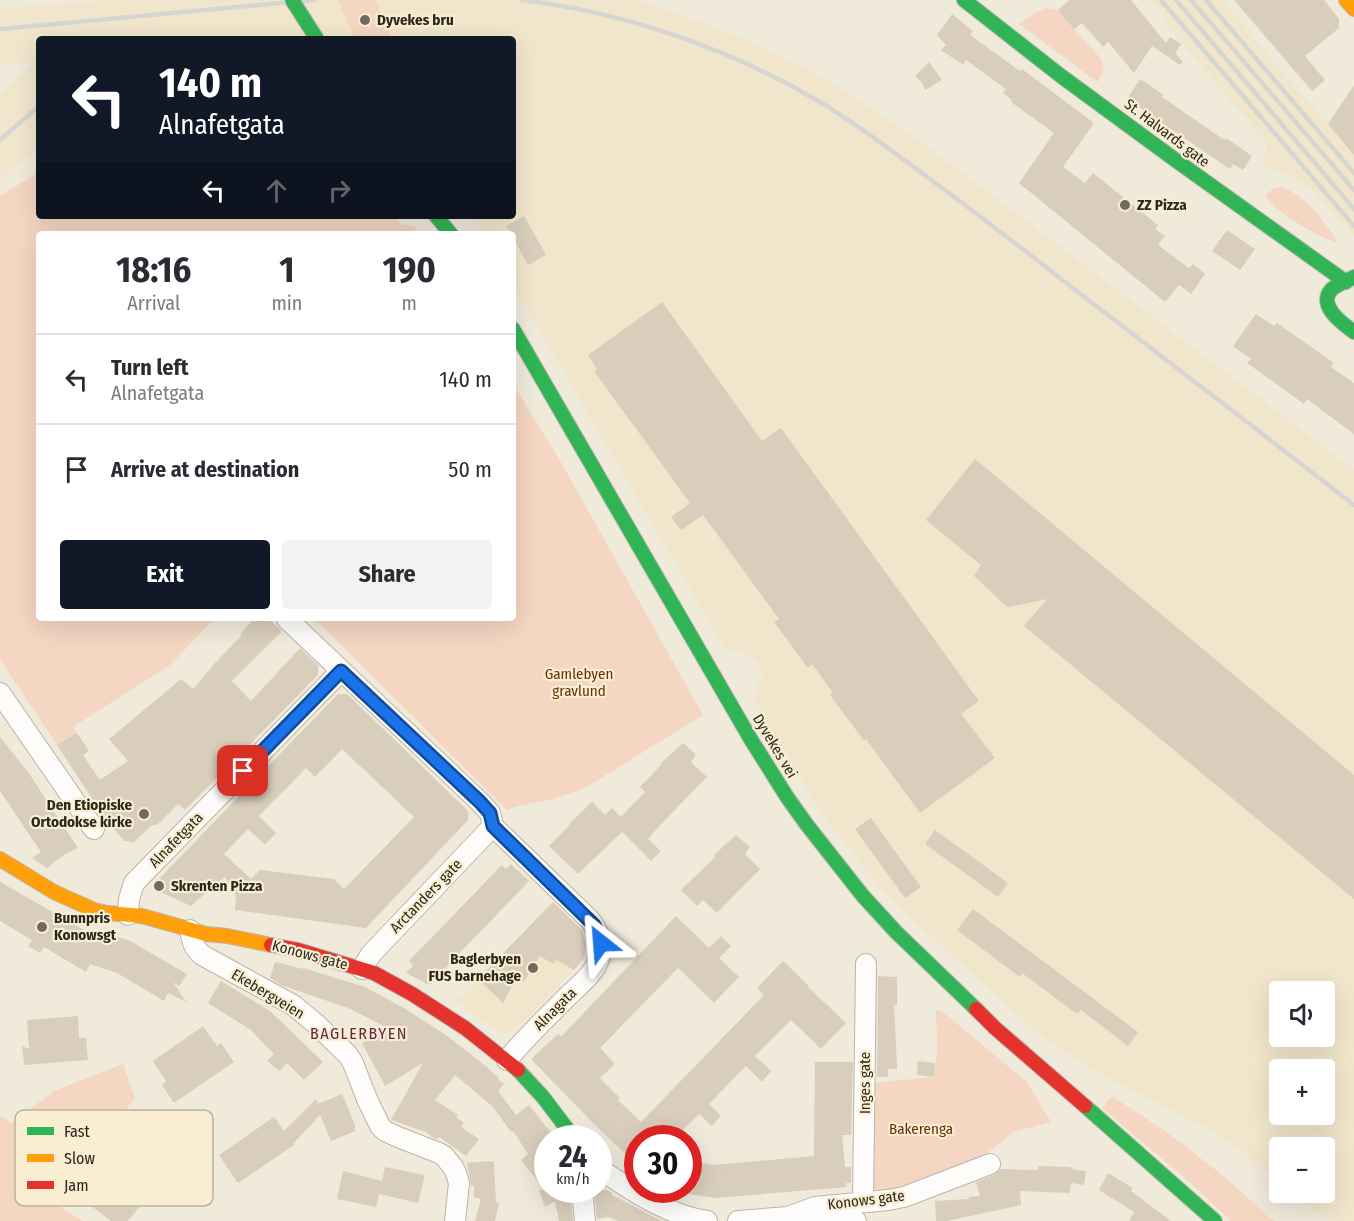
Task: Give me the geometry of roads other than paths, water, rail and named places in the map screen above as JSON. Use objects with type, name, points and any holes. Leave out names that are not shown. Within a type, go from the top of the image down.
[{"type":"street","points":[[292,0],[315,36]]},
{"type":"street","name":"St. Halvards gate","points":[[964,0],[1061,76],[1293,246],[1349,284]]},
{"type":"street","points":[[1346,0],[1354,9]]},
{"type":"street","points":[[438,219],[448,231]]},
{"type":"street","points":[[1293,246],[1312,265],[1323,282],[1329,309],[1335,318],[1354,332]]},
{"type":"street","points":[[1327,298],[1331,290],[1349,284]]},
{"type":"street","name":"Dyvekes vei","points":[[516,334],[750,738],[807,825],[863,896],[922,959],[1000,1032],[1215,1221]]},
{"type":"street","name":"Alnagata","points":[[289,621],[480,802],[490,813],[493,826],[590,920],[597,931],[601,943],[599,960],[591,972],[507,1060]]},
{"type":"street","name":"Alnafetgata","points":[[128,915],[129,899],[134,883],[341,671]]},
{"type":"street","points":[[0,693],[94,829]]},
{"type":"street","name":"Arctanders gate","points":[[362,969],[371,954],[493,826]]},
{"type":"street","name":"Konows gate","points":[[0,859],[54,892],[94,910],[142,916],[206,934],[298,950],[348,963],[374,973],[465,1028],[516,1067],[564,1125]]},
{"type":"street","name":"Ekebergveien","points":[[190,930],[192,942],[204,956],[293,1005],[348,1054],[376,1121],[385,1131],[439,1153],[449,1161],[459,1183],[455,1221]]},
{"type":"street","name":"Inges gate","points":[[863,1202],[866,964]]},
{"type":"street","name":"Konows gate","points":[[738,1221],[788,1217],[815,1207],[904,1197],[990,1164]]},
{"type":"street","points":[[612,1176],[664,1208],[707,1221]]},
{"type":"street","points":[[583,1203],[585,1221]]},
{"type":"street","points":[[788,1217],[855,1221]]},
{"type":"railway","points":[[0,29],[314,0]]},
{"type":"railway","points":[[522,0],[602,14],[681,37],[757,68],[828,107],[882,143],[980,216],[1354,505]]},
{"type":"railway","points":[[1161,0],[1354,226]]},
{"type":"railway","points":[[1176,0],[1354,209]]},
{"type":"railway","points":[[1191,0],[1354,190]]},
{"type":"railway","points":[[1206,0],[1354,173]]},
{"type":"railway","points":[[0,140],[36,109]]},
{"type":"place","name":"Dyvekes bru","points":[[365,20]]},
{"type":"place","name":"ZZ Pizza","points":[[1125,205]]},
{"type":"place","name":"Den Etiopiske Ortodokse kirke","points":[[144,814]]},
{"type":"place","name":"Skrenten Pizza","points":[[159,886]]},
{"type":"place","name":"Bunnpris Konowsgt","points":[[42,927]]},
{"type":"place","name":"Baglerbyen FUS barnehage","points":[[533,968]]},
{"type":"district","name":"BAGLERBYEN","points":[[359,1033]]},
{"type":"park label","name":"Gamlebyen gravlund","points":[[579,682]]},
{"type":"park label","name":"Bakerenga","points":[[921,1129]]}]
